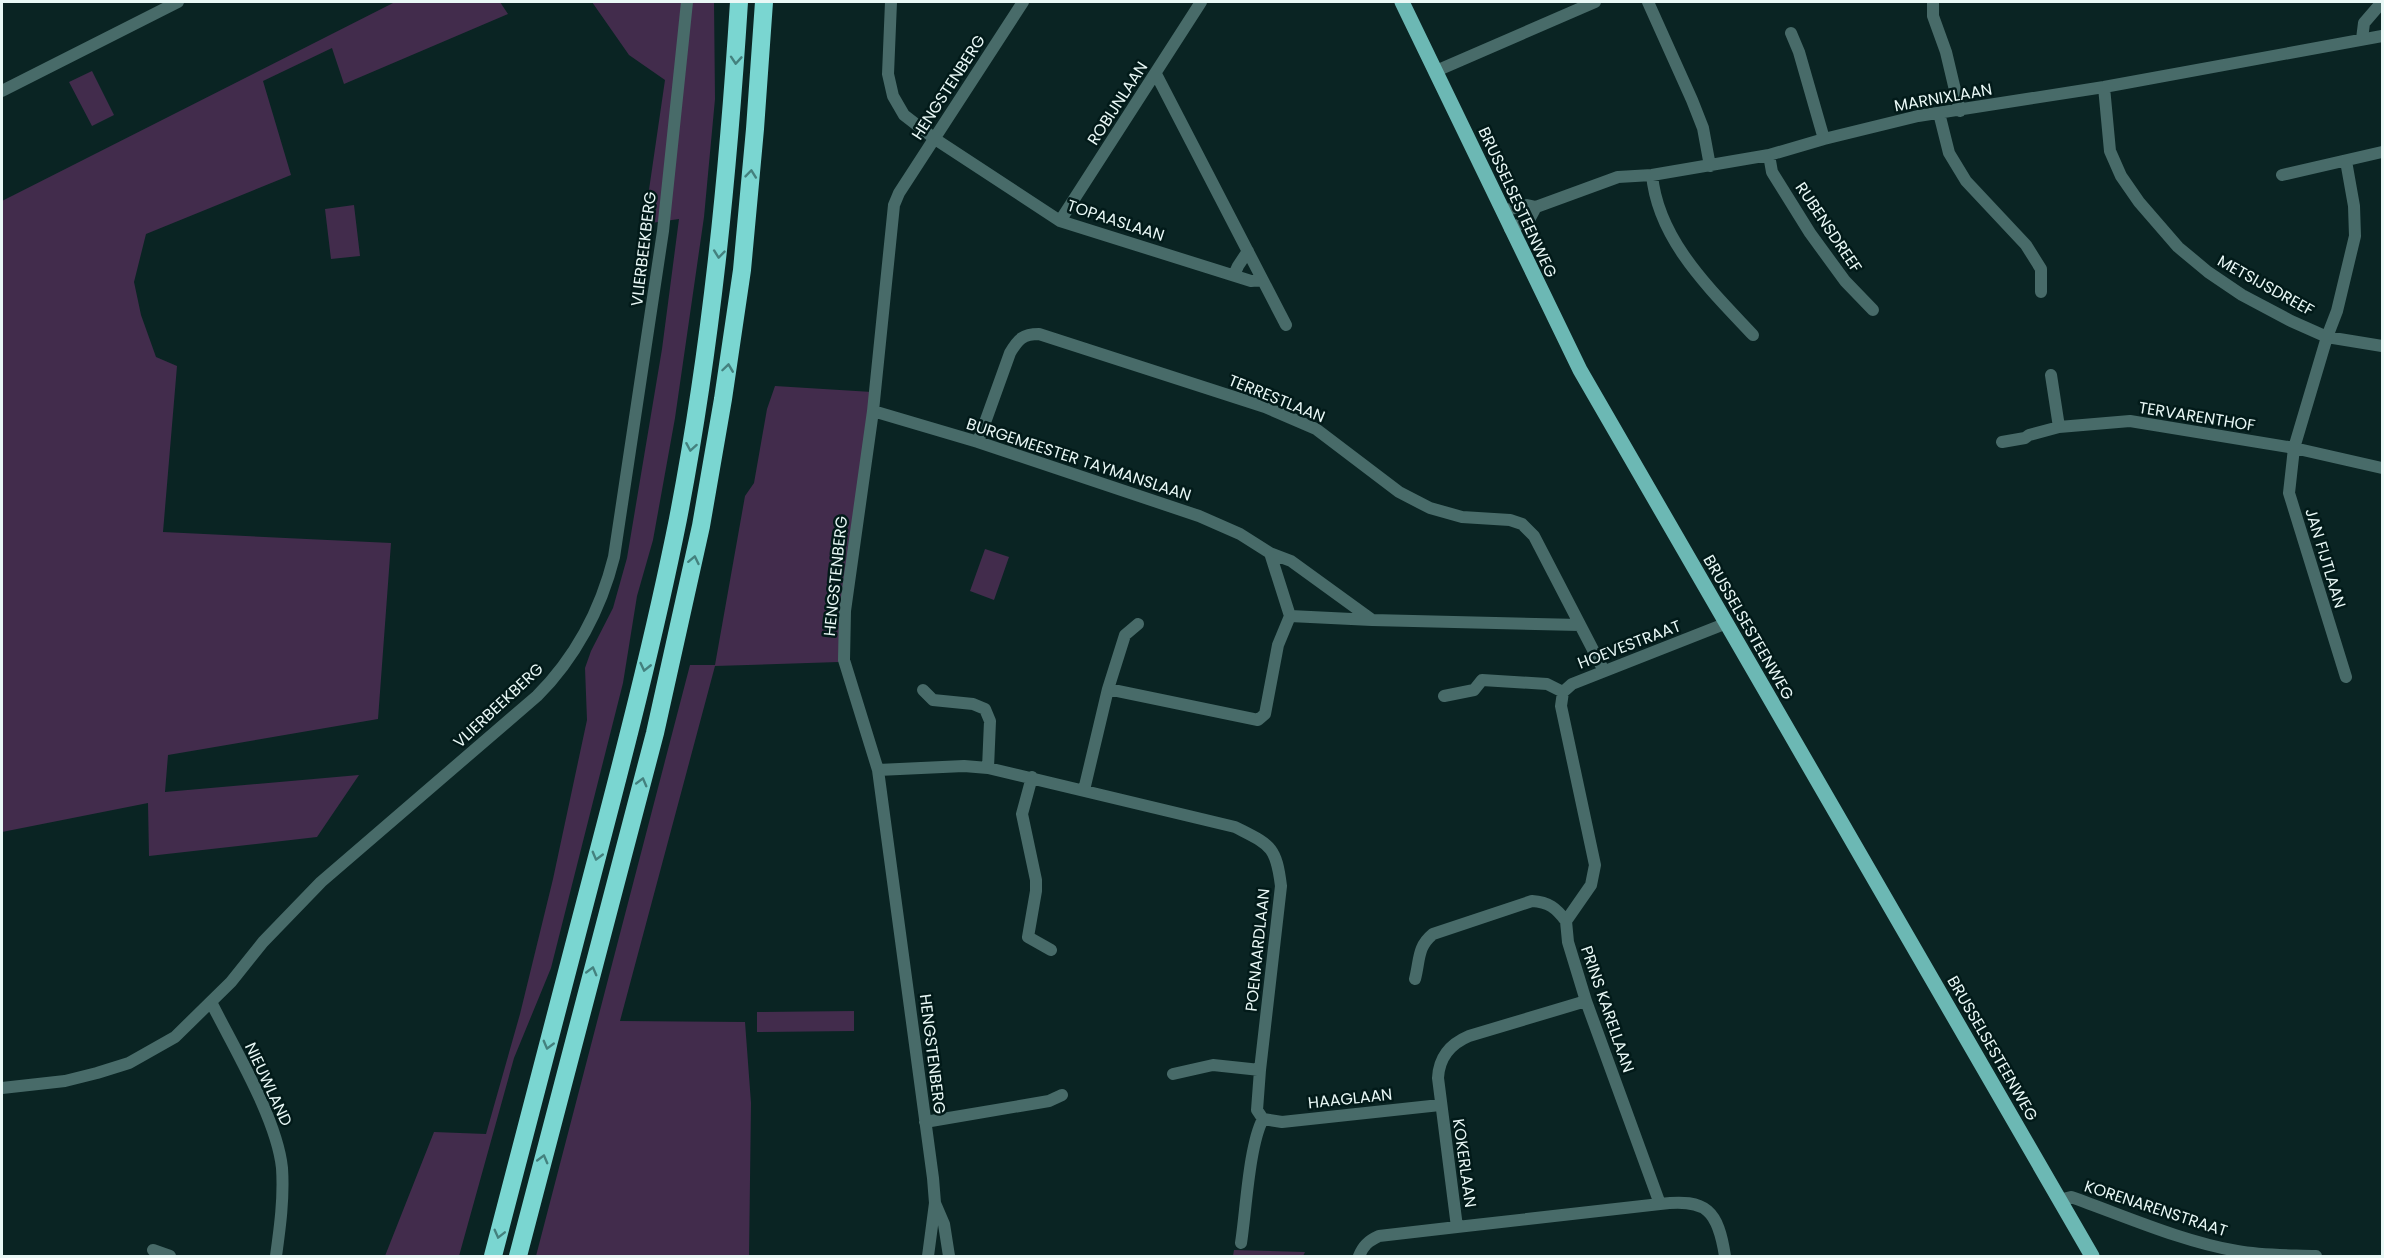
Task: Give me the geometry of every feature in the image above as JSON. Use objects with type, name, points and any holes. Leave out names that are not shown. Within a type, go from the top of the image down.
[{"type":"highway","points":[[494,1257],[631,727],[678,519],[700,397],[718,263],[731,131],[739,2]]},
{"type":"highway","points":[[518,1257],[654,733],[701,526],[742,270],[764,2]]},
{"type":"main road","name":"BRUSSELSESTEENWEG","points":[[1402,2],[1580,370],[2092,1257]]},
{"type":"street","points":[[2,91],[178,2]]},
{"type":"street","name":"VLIERBEEKBERG","points":[[2,1088],[64,1081],[129,1063],[175,1037],[231,982],[263,942],[321,882],[544,689],[572,653],[595,612],[606,586],[614,557],[663,231],[687,2]]},
{"type":"street","name":"TOPAASLAAN","points":[[891,2],[888,74],[893,96],[904,115],[935,139],[1060,221],[1251,281],[1262,280]]},
{"type":"street","name":"HENGSTENBERG","points":[[928,1257],[935,1203],[925,1122],[878,770],[844,660],[845,611],[873,411],[894,205],[899,193],[1023,2]]},
{"type":"street","name":"ROBIJNLAAN","points":[[1060,221],[1201,2]]},
{"type":"street","points":[[1436,71],[1595,2]]},
{"type":"street","points":[[1648,2],[1703,128],[1710,166]]},
{"type":"street","points":[[1924,2],[1934,16]]},
{"type":"street","points":[[1933,2],[1934,16],[1946,52],[1960,111]]},
{"type":"street","points":[[2362,39],[2364,23],[2382,2]]},
{"type":"street","points":[[1791,33],[1799,52],[1824,139]]},
{"type":"street","name":"MARNIXLAAN","points":[[1502,211],[1527,205],[1536,207],[1618,177],[1652,175],[1769,155],[1824,139],[1939,113],[2104,87],[2382,36]]},
{"type":"street","points":[[1156,74],[1286,325]]},
{"type":"street","name":"METSIJSDREEF","points":[[2104,87],[2110,151],[2121,176],[2139,202],[2165,232],[2208,272],[2242,295],[2327,337],[2382,346]]},
{"type":"street","points":[[1939,113],[1949,153],[1966,182],[2026,245],[2041,269],[2042,292]]},
{"type":"street","points":[[2282,175],[2382,152]]},
{"type":"street","name":"RUBENSDREEF","points":[[1769,155],[1772,172],[1810,233],[1845,281],[1873,310]]},
{"type":"street","name":"JAN FIJTLAAN","points":[[2346,161],[2354,206],[2355,236],[2337,311],[2294,448],[2289,493],[2346,677]]},
{"type":"street","points":[[1652,175],[1654,195],[1674,239],[1696,274],[1753,335]]},
{"type":"street","name":"MARNIXLAAN","points":[[1510,229],[1529,220],[1536,207]]},
{"type":"street","points":[[1234,275],[1248,251]]},
{"type":"street","name":"TERRESTLAAN","points":[[978,442],[1010,353],[1018,339],[1026,334],[1039,334],[1265,407],[1316,429],[1400,492],[1430,508],[1462,517],[1510,520],[1522,525],[1534,536],[1604,671]]},
{"type":"street","points":[[2051,375],[2059,428]]},
{"type":"street","name":"BURGEMEESTER TAYMANSLAAN","points":[[873,411],[978,442],[1199,516],[1240,534],[1270,553],[1291,561],[1372,620]]},
{"type":"street","name":"TERVARENTHOF","points":[[2001,442],[2059,428],[2130,421],[2294,448],[2382,468]]},
{"type":"street","points":[[1108,689],[1258,720],[1265,714],[1278,645],[1290,616],[1270,553]]},
{"type":"street","points":[[1290,616],[1580,625]]},
{"type":"street","name":"HOEVESTRAAT","points":[[1563,692],[1572,684],[1726,623]]},
{"type":"street","points":[[1084,790],[1108,689],[1125,635],[1138,624]]},
{"type":"street","points":[[1415,979],[1418,953],[1423,942],[1433,934],[1532,901],[1551,905],[1566,921],[1591,885],[1595,864],[1561,706],[1563,692],[1547,684],[1482,680],[1474,690],[1444,696]]},
{"type":"street","points":[[923,690],[933,700],[973,704],[985,709],[990,721],[988,768]]},
{"type":"street","name":"POENAARDLAAN","points":[[878,770],[964,766],[988,768],[1235,827],[1268,844],[1278,862],[1281,885],[1260,1070],[1257,1110],[1263,1119],[1258,1127],[1254,1148],[1241,1243]]},
{"type":"street","points":[[1032,777],[1022,814],[1036,880],[1028,937],[1051,950]]},
{"type":"street","name":"PRINS KARELLAAN","points":[[1566,921],[1568,942],[1586,1001],[1660,1204]]},
{"type":"street","name":"KOKERLAAN","points":[[1586,1001],[1459,1040],[1446,1052],[1439,1068],[1440,1105],[1457,1227],[1660,1204]]},
{"type":"street","name":"NIEUWLAND","points":[[211,1002],[267,1115],[277,1141],[282,1167],[283,1195],[276,1257]]},
{"type":"street","points":[[1173,1074],[1213,1065],[1260,1070]]},
{"type":"street","points":[[925,1122],[1049,1101],[1062,1095]]},
{"type":"street","name":"HAAGLAAN","points":[[1263,1119],[1282,1122],[1440,1105]]},
{"type":"street","name":"KORENARENSTRAAT","points":[[2059,1200],[2071,1197],[2223,1248],[2259,1254],[2316,1257]]},
{"type":"street","points":[[1660,1204],[1682,1201],[1698,1204],[1710,1213],[1721,1232],[1725,1257]]},
{"type":"street","points":[[935,1203],[944,1224],[949,1257]]},
{"type":"street","points":[[1359,1257],[1363,1247],[1378,1236],[1457,1227]]},
{"type":"street","points":[[153,1250],[170,1257]]},
{"type":"shaded area","points":[[395,2],[500,2],[508,14],[344,84],[332,48],[263,81],[291,175],[146,234],[134,282],[141,315],[156,357],[177,366],[163,532],[391,543],[378,719],[168,755],[165,792],[359,775],[317,837],[149,856],[148,803],[2,832],[2,201]]},
{"type":"shaded area","points":[[592,2],[714,2],[715,99],[704,217],[675,418],[653,540],[637,596],[623,683],[551,968],[514,1058],[459,1256],[385,1256],[434,1132],[486,1134],[520,1014],[553,879],[587,720],[585,668],[613,608],[627,558],[662,349],[679,219],[644,224],[665,80],[629,55]]},
{"type":"shaded area","points":[[92,71],[114,115],[92,126],[69,82]]},
{"type":"shaded area","points":[[354,205],[360,256],[331,259],[325,209]]},
{"type":"shaded area","points":[[775,386],[872,392],[839,662],[715,666],[620,1021],[745,1022],[751,1103],[749,1256],[536,1256],[690,665],[715,665],[745,496],[754,483],[767,409]]},
{"type":"shaded area","points":[[985,549],[1009,557],[994,600],[970,591]]},
{"type":"shaded area","points":[[854,1011],[854,1031],[757,1032],[757,1012]]},
{"type":"shaded area","points":[[1234,1250],[1305,1252],[1303,1256],[1233,1256]]}]
